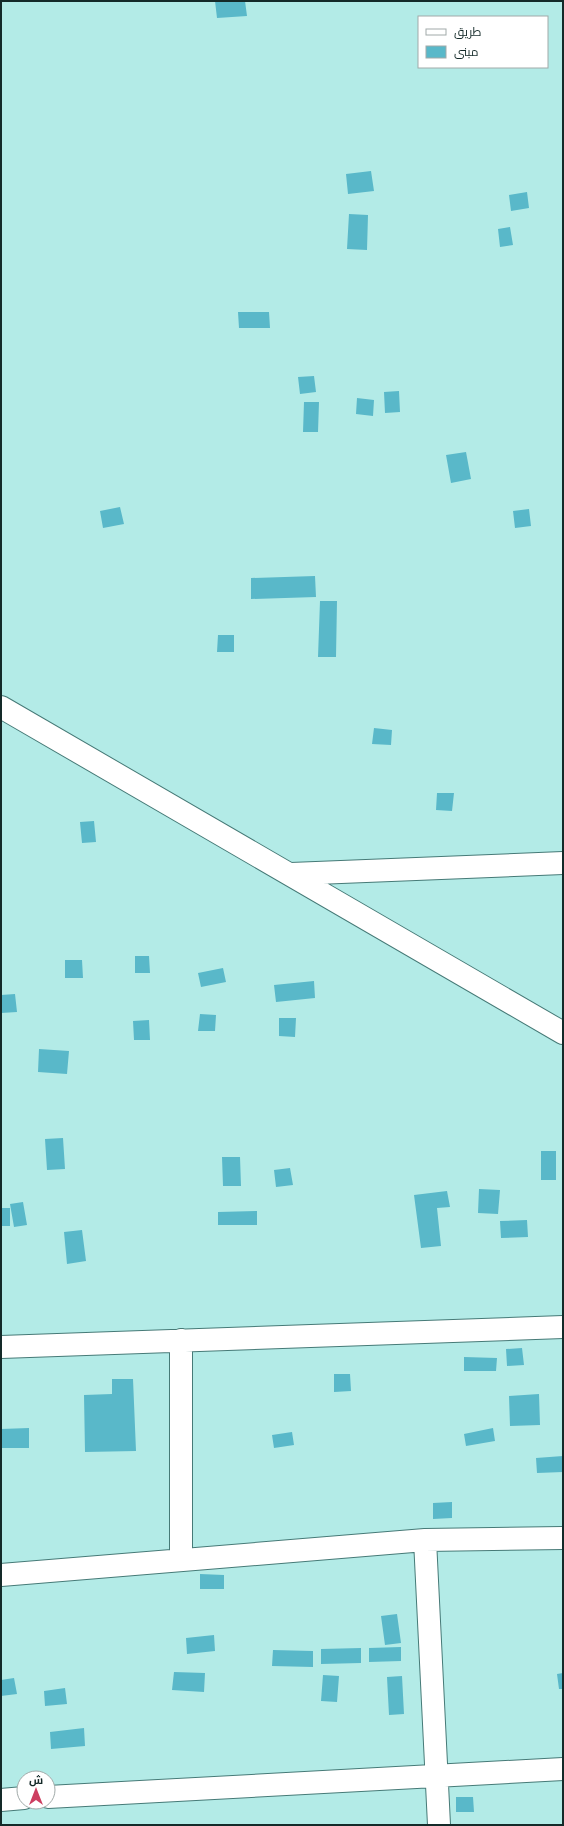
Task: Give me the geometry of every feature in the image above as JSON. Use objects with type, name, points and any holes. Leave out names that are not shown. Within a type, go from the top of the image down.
[{"type":"street","points":[[1,707],[563,1033]]},
{"type":"street","points":[[291,874],[563,863]]},
{"type":"street","points":[[1,1347],[563,1327]]},
{"type":"street","points":[[181,1340],[181,1560]]},
{"type":"street","points":[[1,1575],[425,1540],[563,1538]]},
{"type":"street","points":[[425,1540],[435,1775],[439,1825]]},
{"type":"street","points":[[56,1797],[563,1769]]},
{"type":"street","points":[[1,1800],[16,1799]]},
{"type":"building","points":[[215,1],[245,1],[247,16],[217,18]]},
{"type":"building","points":[[371,171],[374,191],[348,194],[346,174]]},
{"type":"building","points":[[527,192],[529,208],[511,211],[509,195]]},
{"type":"building","points":[[349,214],[368,215],[367,250],[347,249]]},
{"type":"building","points":[[510,227],[513,245],[500,247],[498,229]]},
{"type":"building","points":[[238,312],[269,312],[270,328],[239,328]]},
{"type":"building","points":[[314,376],[316,392],[300,394],[298,377]]},
{"type":"building","points":[[399,391],[400,412],[385,413],[384,392]]},
{"type":"building","points":[[357,398],[374,400],[373,416],[356,414]]},
{"type":"building","points":[[304,402],[319,402],[318,432],[303,432]]},
{"type":"building","points":[[466,452],[471,479],[451,483],[446,455]]},
{"type":"building","points":[[120,507],[124,524],[103,528],[100,511]]},
{"type":"building","points":[[529,509],[531,526],[515,528],[513,511]]},
{"type":"building","points":[[315,576],[316,597],[251,599],[251,578]]},
{"type":"building","points":[[320,601],[337,601],[336,657],[318,657]]},
{"type":"building","points":[[218,635],[234,635],[234,652],[217,652]]},
{"type":"building","points":[[374,728],[392,730],[391,745],[372,744]]},
{"type":"building","points":[[437,793],[454,793],[452,811],[436,810]]},
{"type":"building","points":[[94,821],[96,842],[82,843],[80,822]]},
{"type":"building","points":[[135,956],[149,956],[150,973],[135,973]]},
{"type":"building","points":[[65,960],[82,960],[83,978],[65,978]]},
{"type":"building","points":[[223,968],[226,982],[201,987],[198,973]]},
{"type":"building","points":[[314,981],[315,998],[276,1002],[274,985]]},
{"type":"building","points":[[15,994],[17,1012],[1,1013],[1,995]]},
{"type":"building","points":[[200,1014],[216,1015],[215,1031],[198,1031]]},
{"type":"building","points":[[279,1018],[296,1018],[295,1037],[279,1036]]},
{"type":"building","points":[[149,1020],[150,1040],[134,1040],[133,1021]]},
{"type":"building","points":[[39,1049],[69,1051],[67,1074],[38,1072]]},
{"type":"building","points":[[63,1138],[65,1169],[47,1170],[45,1139]]},
{"type":"building","points":[[541,1151],[556,1151],[556,1180],[541,1180]]},
{"type":"building","points":[[222,1157],[240,1157],[241,1186],[223,1186]]},
{"type":"building","points":[[290,1168],[293,1185],[276,1187],[274,1170]]},
{"type":"building","points":[[479,1189],[500,1190],[498,1214],[478,1213]]},
{"type":"building","points":[[447,1191],[450,1207],[437,1208],[441,1246],[421,1248],[414,1195]]},
{"type":"building","points":[[23,1202],[27,1225],[14,1227],[10,1204]]},
{"type":"building","points":[[1,1208],[10,1208],[10,1226],[1,1226]]},
{"type":"building","points":[[257,1211],[257,1225],[218,1225],[218,1212]]},
{"type":"building","points":[[527,1220],[528,1237],[501,1238],[500,1221]]},
{"type":"building","points":[[82,1230],[86,1261],[67,1264],[64,1232]]},
{"type":"building","points":[[522,1348],[524,1365],[507,1366],[506,1349]]},
{"type":"building","points":[[464,1357],[497,1358],[496,1371],[464,1371]]},
{"type":"building","points":[[334,1374],[350,1374],[351,1391],[334,1392]]},
{"type":"building","points":[[112,1379],[133,1379],[136,1451],[85,1452],[84,1395],[112,1394]]},
{"type":"building","points":[[539,1394],[540,1425],[510,1426],[509,1396]]},
{"type":"building","points":[[29,1428],[29,1448],[1,1448],[1,1429]]},
{"type":"building","points":[[493,1428],[495,1441],[466,1446],[464,1434]]},
{"type":"building","points":[[292,1432],[294,1445],[274,1448],[272,1435]]},
{"type":"building","points":[[563,1456],[563,1472],[537,1473],[536,1458]]},
{"type":"building","points":[[452,1502],[452,1518],[433,1519],[433,1503]]},
{"type":"building","points":[[200,1574],[224,1575],[224,1589],[200,1589]]},
{"type":"building","points":[[397,1614],[401,1643],[385,1645],[381,1616]]},
{"type":"building","points":[[214,1635],[215,1651],[187,1654],[186,1638]]},
{"type":"building","points":[[401,1647],[401,1661],[369,1662],[369,1648]]},
{"type":"building","points":[[361,1648],[361,1663],[321,1664],[321,1649]]},
{"type":"building","points":[[273,1650],[313,1651],[313,1667],[272,1666]]},
{"type":"building","points":[[174,1672],[205,1673],[204,1692],[172,1690]]},
{"type":"building","points":[[563,1673],[563,1689],[559,1689],[557,1674]]},
{"type":"building","points":[[323,1675],[339,1676],[337,1702],[321,1701]]},
{"type":"building","points":[[402,1676],[404,1714],[389,1715],[387,1677]]},
{"type":"building","points":[[14,1678],[17,1694],[1,1696],[1,1680]]},
{"type":"building","points":[[65,1688],[67,1704],[45,1706],[44,1691]]},
{"type":"building","points":[[84,1728],[85,1746],[51,1749],[50,1732]]},
{"type":"building","points":[[456,1797],[473,1797],[474,1812],[456,1812]]}]
